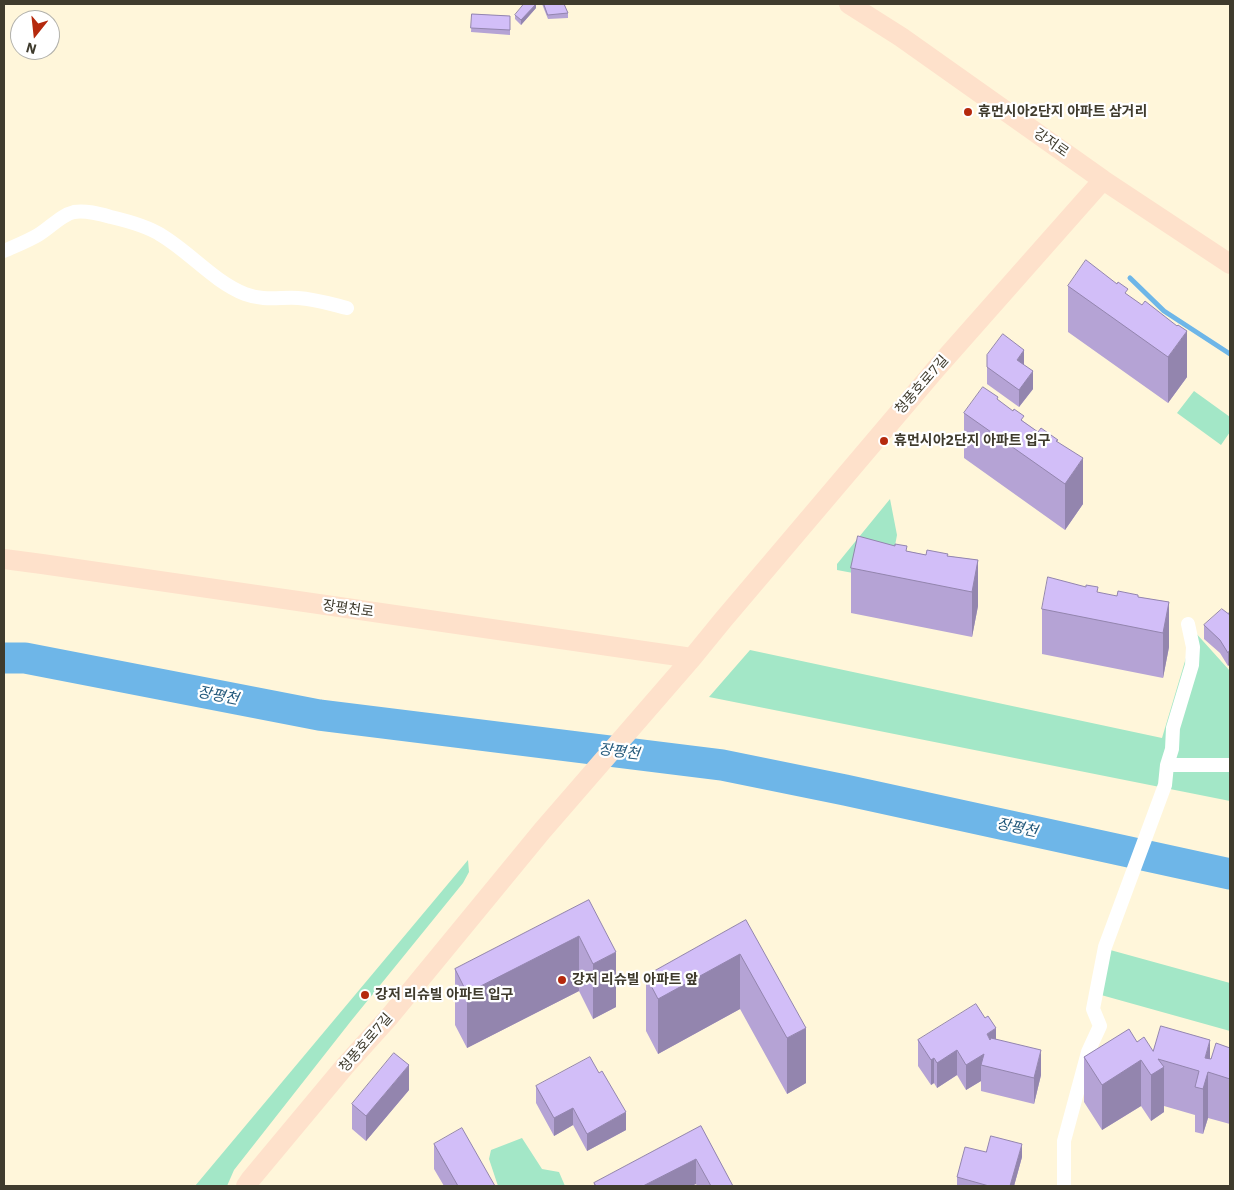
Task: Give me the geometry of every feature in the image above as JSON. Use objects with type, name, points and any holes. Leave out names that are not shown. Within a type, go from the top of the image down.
[{"type":"street","name":"강저로","points":[[849,4],[901,37],[1103,180],[1230,264]]},
{"type":"street","name":"청풍호로7길","points":[[246,1186],[345,1066],[390,1016],[542,831],[669,686],[935,370],[1103,180]]},
{"type":"street","points":[[4,251],[37,236],[71,213],[80,211],[97,213],[134,223],[160,234],[214,276],[248,295],[267,299],[298,298],[322,301],[347,308]]},
{"type":"street","name":"장평천로","points":[[4,559],[692,658]]},
{"type":"street","points":[[1064,1186],[1064,1141],[1085,1061],[1100,1026],[1093,1009],[1105,947],[1165,786],[1167,765],[1172,749],[1172,728],[1192,665],[1193,648],[1188,624]]},
{"type":"street","points":[[1167,765],[1230,765]]},
{"type":"green space","points":[[1194,391],[1230,417],[1230,432],[1221,445],[1177,413]]},
{"type":"green space","points":[[890,499],[897,535],[894,551],[853,573],[837,570],[837,564]]},
{"type":"green space","points":[[1194,631],[1230,671],[1230,801],[709,697],[750,650],[1162,738]]},
{"type":"green space","points":[[468,860],[469,872],[463,883],[234,1170],[227,1186],[195,1186]]},
{"type":"green space","points":[[1103,948],[1230,983],[1230,1031],[1094,993]]},
{"type":"green space","points":[[522,1138],[542,1169],[559,1172],[565,1186],[498,1186],[489,1159],[491,1150]]},
{"type":"building","points":[[524,4],[536,4],[521,20],[515,15]]},
{"type":"building","points":[[544,4],[564,4],[568,13],[548,15]]},
{"type":"building","points":[[472,14],[510,16],[510,30],[471,28]]},
{"type":"building","points":[[1086,260],[1117,284],[1118,282],[1128,289],[1125,293],[1142,305],[1145,301],[1177,326],[1187,331],[1168,357],[1068,286]]},
{"type":"building","points":[[1003,334],[1024,350],[1017,360],[1033,371],[1019,390],[987,367],[987,355]]},
{"type":"building","points":[[983,387],[998,397],[997,399],[1013,411],[1014,409],[1024,416],[1021,420],[1038,432],[1041,428],[1058,440],[1056,441],[1083,458],[1065,484],[964,413]]},
{"type":"building","points":[[858,536],[895,546],[895,544],[907,546],[906,551],[926,555],[927,550],[948,554],[947,556],[978,560],[972,592],[851,568]]},
{"type":"building","points":[[1048,577],[1086,587],[1086,585],[1098,587],[1097,592],[1117,596],[1118,591],[1138,595],[1138,597],[1169,602],[1163,633],[1042,609]]},
{"type":"building","points":[[1222,609],[1230,615],[1230,652],[1228,653],[1220,640],[1204,625]]},
{"type":"building","points":[[589,900],[616,952],[593,964],[579,936],[467,993],[455,969]]},
{"type":"building","points":[[746,920],[806,1028],[787,1038],[740,954],[658,999],[646,976]]},
{"type":"building","points":[[976,1004],[985,1018],[988,1016],[996,1028],[987,1034],[990,1040],[991,1038],[1041,1050],[1034,1078],[981,1065],[984,1054],[966,1065],[957,1050],[937,1063],[934,1058],[931,1060],[918,1040]]},
{"type":"building","points":[[1161,1026],[1210,1040],[1205,1058],[1211,1059],[1216,1043],[1230,1048],[1230,1079],[1208,1072],[1203,1089],[1195,1087],[1199,1071],[1158,1059],[1164,1067],[1151,1075],[1141,1060],[1102,1085],[1084,1057],[1129,1029],[1137,1042],[1144,1037],[1153,1051]]},
{"type":"building","points":[[394,1053],[409,1065],[366,1116],[352,1104]]},
{"type":"building","points":[[590,1057],[599,1073],[602,1071],[626,1112],[587,1134],[573,1108],[554,1118],[536,1086]]},
{"type":"building","points":[[701,1126],[733,1186],[711,1186],[696,1159],[643,1186],[596,1186],[594,1183]]},
{"type":"building","points":[[462,1128],[495,1186],[458,1186],[434,1144]]},
{"type":"building","points":[[991,1136],[1022,1144],[1010,1186],[989,1186],[957,1177],[965,1147],[986,1152]]},
{"type":"waterway","points":[[1130,278],[1164,311],[1230,354]]},
{"type":"waterway","name":"장평천","points":[[4,658],[25,658],[319,715],[722,765],[1230,874]]},
{"type":"place","name":"휴먼시아2단지 아파트 삼거리","points":[[968,112]]},
{"type":"place","name":"휴먼시아2단지 아파트 입구","points":[[884,441]]},
{"type":"place","name":"강저 리슈빌 아파트 앞","points":[[562,980]]},
{"type":"place","name":"강저 리슈빌 아파트 입구","points":[[365,995]]}]
